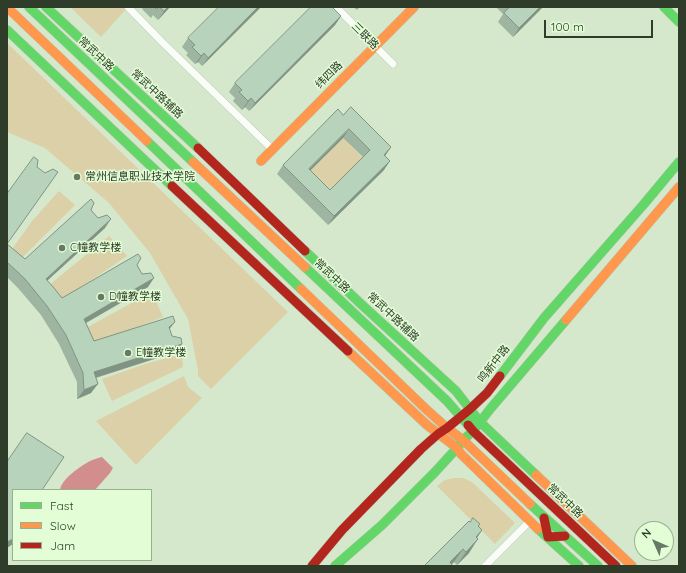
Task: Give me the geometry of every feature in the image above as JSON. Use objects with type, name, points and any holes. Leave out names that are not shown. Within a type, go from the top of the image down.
[{"type":"main road","name":"常武中路","points":[[29,7],[447,401],[473,431],[616,566]]},
{"type":"main road","name":"常武中路辅路","points":[[46,7],[456,391],[480,422],[632,566]]},
{"type":"main road","name":"纬四路","points":[[261,161],[414,7]]},
{"type":"main road","points":[[664,7],[679,22]]},
{"type":"main road","points":[[11,11],[447,428],[463,440],[544,518],[598,566]]},
{"type":"main road","points":[[7,30],[427,425],[457,448],[461,454],[530,521],[579,566]]},
{"type":"main road","name":"鸣新中路","points":[[312,566],[342,530],[421,449],[461,417],[487,393],[544,318],[679,162]]},
{"type":"main road","points":[[335,566],[382,525],[435,472],[463,440],[473,431],[679,187]]},
{"type":"main road","points":[[470,409],[473,431]]},
{"type":"main road","points":[[457,448],[471,448]]},
{"type":"main road","points":[[544,518],[548,537]]},
{"type":"main road","points":[[548,537],[564,536]]},
{"type":"street","points":[[128,7],[272,150]]},
{"type":"street","name":"三联路","points":[[336,7],[393,64]]},
{"type":"street","points":[[485,566],[530,521]]},
{"type":"shaded area","points":[[70,7],[128,7],[101,37]]},
{"type":"shaded area","points":[[7,43],[288,312],[211,389],[198,376],[188,319],[150,253],[109,203],[45,148],[7,132]]},
{"type":"shaded area","points":[[343,138],[364,159],[324,199],[303,178]]},
{"type":"shaded area","points":[[59,191],[75,205],[20,260],[10,252],[32,221]]},
{"type":"shaded area","points":[[109,236],[127,256],[59,302],[48,286]]},
{"type":"shaded area","points":[[152,292],[163,317],[93,344],[84,329]]},
{"type":"shaded area","points":[[182,354],[183,367],[112,401],[102,379],[145,364]]},
{"type":"shaded area","points":[[184,376],[188,387],[202,398],[136,465],[96,421]]},
{"type":"shaded area","points":[[102,457],[113,468],[96,489],[60,489],[72,473],[94,459]]},
{"type":"shaded area","points":[[463,478],[472,482],[515,523],[495,544],[437,486],[445,480]]},
{"type":"building","points":[[160,7],[168,7],[164,11]]},
{"type":"building","points":[[219,7],[258,7],[208,58],[204,53],[201,56],[192,47],[195,45],[188,38]]},
{"type":"building","points":[[311,7],[332,7],[341,16],[255,103],[251,98],[248,101],[239,92],[242,90],[235,83]]},
{"type":"building","points":[[510,7],[540,7],[519,28],[504,13]]},
{"type":"building","points":[[351,107],[391,147],[384,155],[390,161],[334,216],[283,165],[338,109],[343,115]],"holes":[[[349,129],[370,150],[330,190],[309,169]]]},
{"type":"building","points":[[34,157],[38,160],[37,167],[45,173],[53,169],[58,172],[7,244],[7,194]]},
{"type":"building","points":[[91,199],[94,203],[91,210],[98,218],[107,215],[111,219],[46,279],[62,298],[138,254],[141,258],[137,265],[142,274],[151,273],[154,278],[84,319],[94,341],[173,316],[175,322],[169,327],[172,336],[181,338],[182,344],[94,372],[98,384],[84,390],[83,373],[66,335],[47,306],[25,279],[7,262],[7,244],[25,259]]},
{"type":"building","points":[[27,433],[64,457],[43,489],[12,489],[12,540],[7,542],[7,462]]},
{"type":"building","points":[[473,518],[480,524],[478,526],[482,530],[476,537],[478,539],[466,552],[463,549],[450,562],[452,565],[451,566],[424,566],[469,521],[470,522]]},
{"type":"traffic: fast","points":[[29,7],[193,162]]},
{"type":"traffic: fast","points":[[46,7],[198,148]]},
{"type":"traffic: fast","points":[[664,7],[679,22]]},
{"type":"traffic: fast","points":[[7,30],[172,186]]},
{"type":"traffic: fast","points":[[147,141],[301,289]]},
{"type":"traffic: fast","points":[[500,376],[544,318],[679,162]]},
{"type":"traffic: fast","points":[[305,251],[456,391],[480,422],[536,475]]},
{"type":"traffic: fast","points":[[305,267],[447,401],[468,425]]},
{"type":"traffic: fast","points":[[335,566],[382,525],[435,472],[463,440],[473,431],[566,320]]},
{"type":"traffic: fast","points":[[470,409],[473,431]]},
{"type":"traffic: fast","points":[[530,504],[598,566]]},
{"type":"traffic: fast","points":[[538,529],[579,566]]},
{"type":"traffic: slow","points":[[261,161],[414,7]]},
{"type":"traffic: slow","points":[[11,11],[147,141]]},
{"type":"traffic: slow","points":[[193,162],[305,267]]},
{"type":"traffic: slow","points":[[566,320],[679,187]]},
{"type":"traffic: slow","points":[[301,289],[428,411],[463,440],[530,504]]},
{"type":"traffic: slow","points":[[348,351],[427,425],[457,448],[461,454],[538,529]]},
{"type":"traffic: slow","points":[[536,475],[632,566]]},
{"type":"traffic: jam","points":[[198,148],[305,251]]},
{"type":"traffic: jam","points":[[172,186],[348,351]]},
{"type":"traffic: jam","points":[[312,566],[342,530],[421,449],[470,409],[487,393],[500,376]]},
{"type":"traffic: jam","points":[[468,425],[616,566]]},
{"type":"traffic: jam","points":[[544,518],[548,537],[565,536]]},
{"type":"place","name":"常州信息职业技术学院","points":[[77,177]]},
{"type":"place","name":"C幢教学楼","points":[[62,248]]},
{"type":"place","name":"D幢教学楼","points":[[101,297]]},
{"type":"place","name":"E幢教学楼","points":[[128,353]]}]
